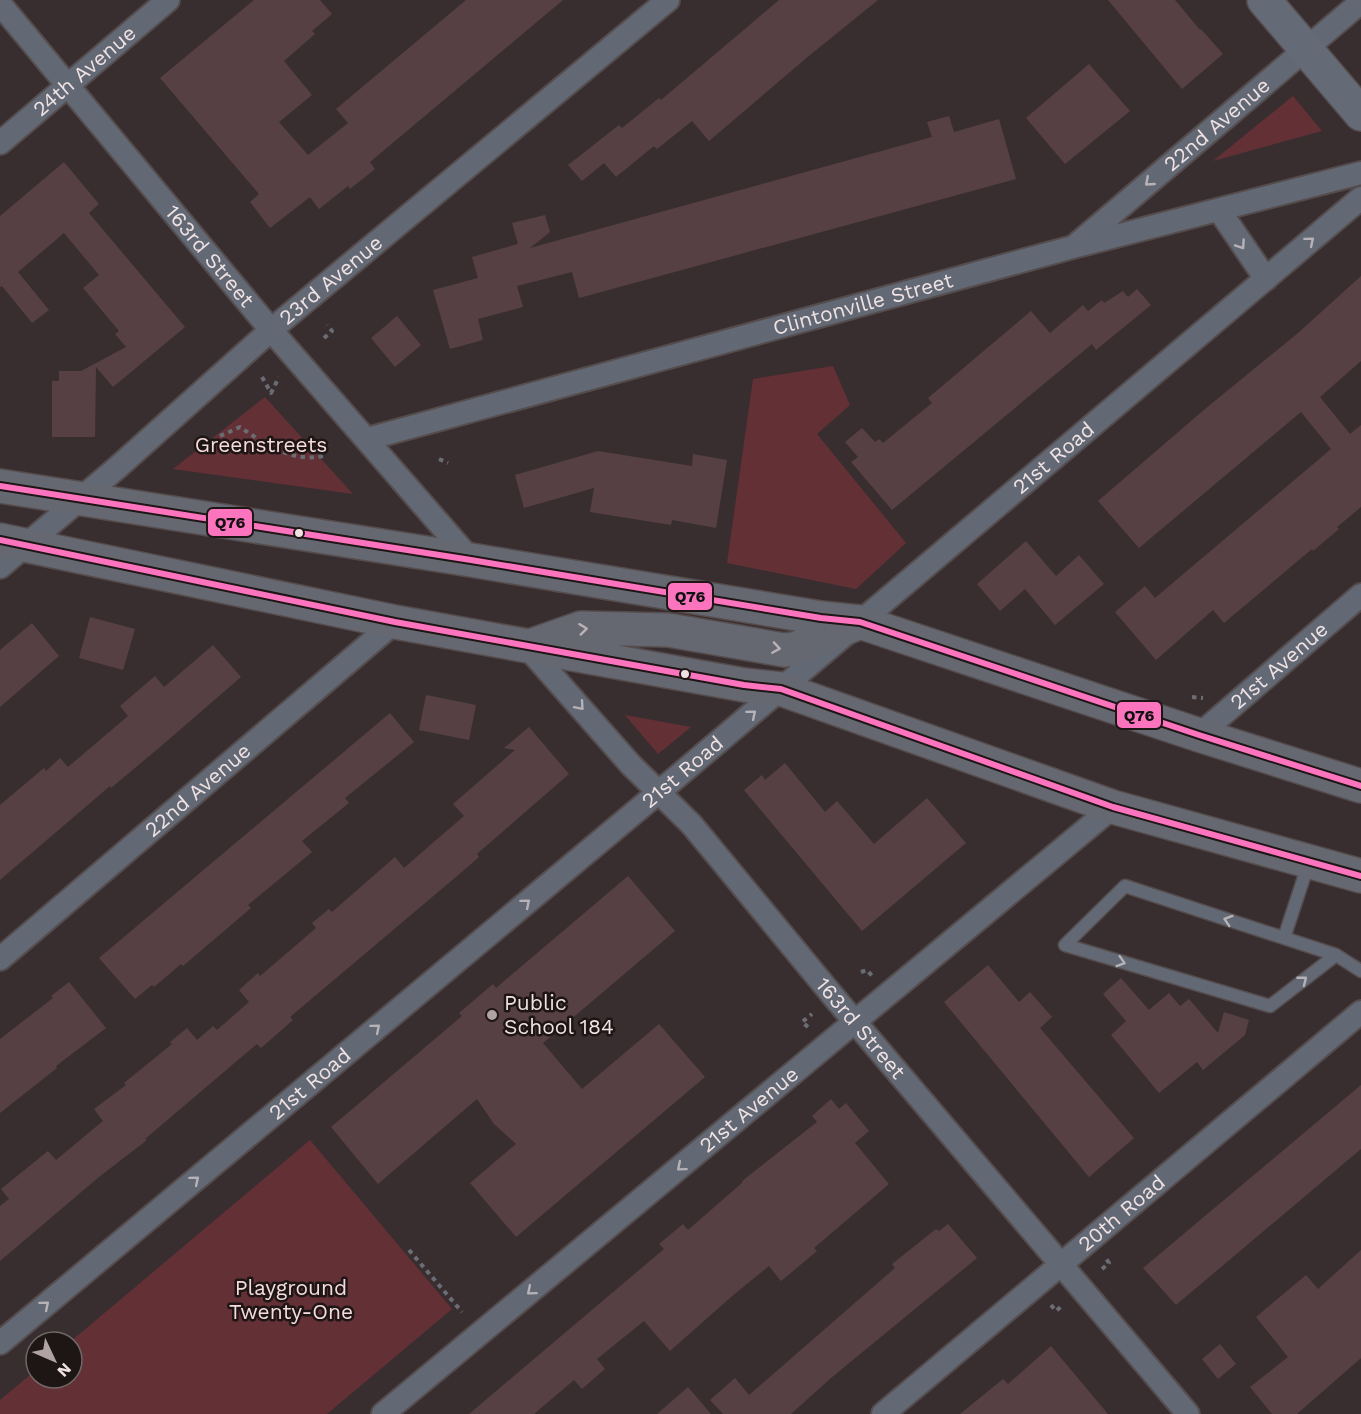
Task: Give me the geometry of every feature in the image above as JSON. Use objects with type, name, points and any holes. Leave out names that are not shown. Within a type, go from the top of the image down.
[{"type":"main road","points":[[0,486],[809,616],[860,622],[1199,735],[1361,786]]},
{"type":"main road","points":[[13,542],[395,622],[744,685],[782,688],[1113,807],[1361,876]]},
{"type":"main road","points":[[527,646],[581,627],[668,630],[794,650],[860,622]]},
{"type":"street","name":"24th Avenue","points":[[0,143],[168,0]]},
{"type":"street","name":"23rd Avenue","points":[[0,567],[13,542],[80,499],[271,330],[668,0]]},
{"type":"street","points":[[1264,0],[1361,114]]},
{"type":"street","name":"22nd Avenue","points":[[1073,247],[1361,2]]},
{"type":"street","name":"163rd Street","points":[[0,4],[271,330],[471,560]]},
{"type":"street","name":"Clintonville Street","points":[[366,439],[1073,247],[1361,173]]},
{"type":"street","name":"21st Road","points":[[0,1343],[659,792],[1361,198]]},
{"type":"street","points":[[1219,210],[1266,279]]},
{"type":"street","name":"21st Avenue","points":[[1199,735],[1361,595]]},
{"type":"street","name":"22nd Avenue","points":[[0,959],[395,622]]},
{"type":"street","name":"163rd Street","points":[[527,646],[632,765],[692,825],[856,1023],[1188,1414]]},
{"type":"street","name":"21st Avenue","points":[[383,1414],[1113,807]]},
{"type":"street","name":"20th Road","points":[[883,1414],[1361,1012]]},
{"type":"lane","points":[[1284,938],[1309,862]]},
{"type":"lane","points":[[1336,955],[1270,1006],[1065,945],[1125,886],[1336,955],[1361,971]]},
{"type":"path","points":[[324,338],[332,331],[327,325]]},
{"type":"path","points":[[262,377],[271,393],[279,377]]},
{"type":"path","points":[[220,436],[240,427],[272,449],[309,459],[323,456]]},
{"type":"path","points":[[439,459],[448,463]]},
{"type":"path","points":[[1192,697],[1204,699]]},
{"type":"path","points":[[861,972],[867,970],[872,976]]},
{"type":"path","points":[[808,1028],[802,1022],[812,1014]]},
{"type":"path","points":[[410,1251],[462,1312]]},
{"type":"path","points":[[1102,1269],[1109,1263],[1105,1257]]},
{"type":"path","points":[[1050,1304],[1056,1311],[1063,1305]]},
{"type":"green space","points":[[1293,96],[1322,131],[1213,161]]},
{"type":"green space","points":[[833,366],[850,405],[817,434],[906,543],[856,589],[727,563],[753,379]]},
{"type":"green space","name":"Greenstreets","points":[[265,397],[353,494],[173,469]]},
{"type":"green space","points":[[625,715],[691,727],[658,754]]},
{"type":"green space","name":"Playground Twenty-One","points":[[310,1140],[452,1309],[327,1414],[0,1414],[0,1400],[24,1380],[24,1390],[84,1390],[84,1330]]},
{"type":"building","points":[[254,0],[320,0],[332,14],[312,31],[315,34],[284,61],[312,95],[279,122],[308,155],[348,123],[336,109],[466,0],[563,0],[370,162],[375,169],[350,189],[348,186],[319,209],[310,197],[270,228],[250,202],[259,194],[160,78]]},
{"type":"building","points":[[779,0],[878,0],[709,141],[692,121],[657,149],[654,146],[616,177],[604,163],[582,181],[568,165],[619,125],[622,128],[659,98],[661,100]]},
{"type":"building","points":[[1108,0],[1175,0],[1223,54],[1182,89]]},
{"type":"building","points":[[1089,64],[1130,111],[1065,164],[1026,118]]},
{"type":"building","points":[[949,116],[954,132],[999,119],[1016,179],[579,298],[572,272],[517,286],[523,307],[478,319],[483,340],[450,349],[433,290],[478,278],[472,257],[518,244],[512,223],[545,215],[550,232],[530,248],[932,137],[927,122]]},
{"type":"building","points":[[64,162],[99,204],[89,213],[185,327],[113,387],[96,367],[95,437],[52,437],[52,381],[59,381],[59,371],[81,371],[126,347],[115,334],[119,331],[83,288],[99,275],[64,233],[18,272],[49,310],[32,323],[2,286],[0,287],[0,216]]},
{"type":"building","points":[[1361,276],[1361,361],[1320,397],[1350,434],[1361,425],[1361,507],[1337,527],[1339,529],[1224,623],[1213,610],[1156,660],[1115,612],[1145,586],[1155,598],[1331,449],[1301,412],[1139,548],[1098,501],[1298,333]]},
{"type":"building","points":[[1137,289],[1151,305],[1096,350],[1092,344],[892,510],[851,462],[858,457],[845,442],[862,428],[875,442],[879,439],[883,443],[932,403],[928,398],[1031,311],[1050,333],[1083,305],[1088,311],[1102,300],[1104,303],[1123,291],[1128,297]]},
{"type":"building","points":[[397,316],[421,345],[395,367],[371,338]]},
{"type":"building","points":[[598,451],[692,466],[693,454],[727,460],[716,528],[672,520],[671,525],[590,512],[594,488],[524,508],[515,475]]},
{"type":"building","points":[[1026,541],[1056,576],[1079,555],[1104,584],[1055,625],[1025,589],[1000,611],[977,584]]},
{"type":"building","points":[[90,617],[135,629],[123,670],[79,658]]},
{"type":"building","points":[[32,623],[59,656],[0,707],[0,650]]},
{"type":"building","points":[[213,645],[241,677],[0,880],[0,805],[44,768],[46,771],[60,758],[68,767],[128,716],[120,706],[155,676],[164,687]]},
{"type":"building","points":[[426,695],[476,705],[469,740],[419,730]]},
{"type":"building","points":[[390,713],[414,742],[345,798],[349,803],[302,841],[312,852],[248,905],[251,908],[183,966],[181,964],[154,987],[152,985],[135,999],[99,958]]},
{"type":"building","points":[[529,727],[569,774],[477,854],[479,857],[463,871],[290,1017],[293,1020],[261,1048],[257,1044],[145,1139],[147,1140],[99,1177],[0,1261],[0,1206],[9,1199],[1,1189],[48,1151],[56,1160],[103,1121],[94,1109],[126,1085],[124,1083],[172,1044],[170,1042],[187,1028],[197,1040],[213,1026],[217,1030],[249,1002],[239,990],[258,973],[260,976],[316,928],[312,923],[329,909],[332,912],[395,857],[404,868],[464,816],[453,804],[515,750],[504,748]]},
{"type":"building","points":[[785,763],[825,812],[837,801],[874,844],[927,798],[966,843],[862,931],[744,790],[762,775],[765,780]]},
{"type":"building","points":[[628,876],[675,931],[543,1043],[582,1089],[659,1024],[705,1077],[516,1237],[470,1183],[516,1144],[494,1124],[477,1099],[378,1184],[331,1127],[462,1016],[459,1013],[493,984],[496,988]]},
{"type":"building","points":[[988,965],[1019,1002],[1030,992],[1052,1017],[1040,1028],[1134,1138],[1089,1177],[944,1002]]},
{"type":"building","points":[[1121,978],[1149,1010],[1169,993],[1180,1006],[1189,999],[1218,1033],[1224,1012],[1249,1020],[1245,1035],[1203,1070],[1197,1062],[1159,1093],[1111,1035],[1126,1021],[1103,994]]},
{"type":"building","points":[[69,982],[106,1028],[0,1113],[0,1039],[53,998],[51,996]]},
{"type":"building","points":[[1361,1085],[1361,1149],[1176,1305],[1143,1268]]},
{"type":"building","points":[[831,1099],[839,1109],[846,1103],[869,1131],[855,1143],[889,1184],[814,1248],[817,1251],[781,1281],[769,1266],[670,1351],[644,1321],[597,1359],[605,1369],[582,1389],[574,1380],[534,1414],[469,1414],[664,1249],[659,1244],[683,1224],[688,1230],[742,1181],[817,1122],[812,1116]]},
{"type":"building","points":[[948,1224],[977,1258],[831,1378],[791,1414],[723,1414],[710,1400],[735,1378],[749,1395],[895,1268],[892,1264],[936,1229],[939,1231]]},
{"type":"building","points":[[1361,1250],[1361,1358],[1297,1414],[1272,1414],[1250,1387],[1288,1357],[1256,1317],[1306,1275],[1318,1289]]},
{"type":"building","points":[[1220,1344],[1236,1364],[1218,1379],[1202,1359]]},
{"type":"building","points":[[1051,1346],[1108,1414],[960,1414],[1003,1379],[1008,1384]]},
{"type":"building","points":[[688,1387],[711,1414],[657,1414]]},
{"type":"transit line","name":"Q76","points":[[0,486],[821,618],[860,622],[1199,735],[1361,786]]},
{"type":"transit line","name":"Q76","points":[[0,540],[395,622],[744,685],[781,689],[1113,807],[1361,876]]},
{"type":"place","name":"Public School 184","points":[[492,1015]]}]
